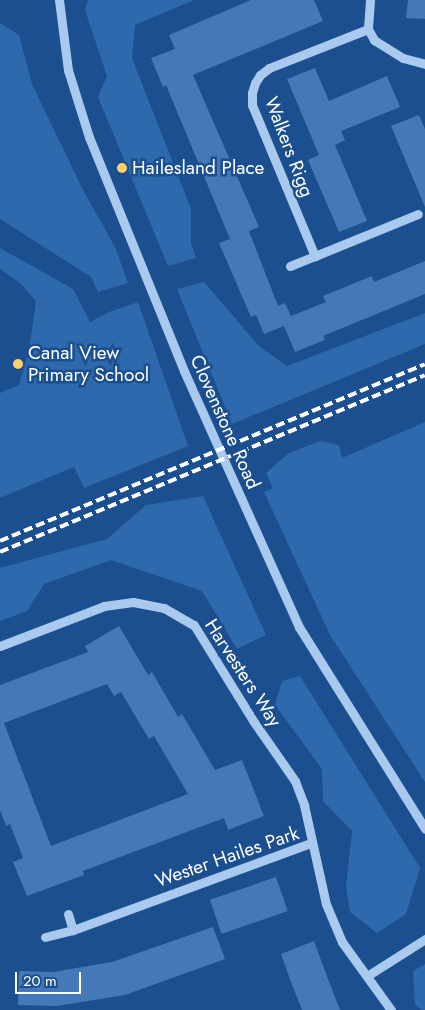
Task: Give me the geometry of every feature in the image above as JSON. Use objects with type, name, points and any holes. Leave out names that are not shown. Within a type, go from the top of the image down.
[{"type":"street","name":"Clovenstone Road","points":[[59,0],[68,70],[83,121],[184,371],[299,626],[425,829]]},
{"type":"street","points":[[370,0],[368,29],[374,40],[403,58],[425,64]]},
{"type":"street","name":"Walkers Rigg","points":[[315,256],[252,104],[252,94],[260,75],[269,68],[368,29]]},
{"type":"street","points":[[290,266],[418,214]]},
{"type":"street","name":"Harvesters Way","points":[[0,646],[104,606],[133,602],[164,608],[194,625],[254,722],[295,781],[304,805],[311,844]]},
{"type":"street","name":"Wester Hailes Park","points":[[45,937],[73,930],[295,848],[311,844],[326,904],[342,942],[391,1010]]},
{"type":"street","points":[[68,914],[73,930]]},
{"type":"street","points":[[367,976],[425,940]]},
{"type":"shaded area","points":[[88,0],[194,0],[135,25],[132,58],[191,209],[191,243],[196,258],[168,266],[98,97],[107,76],[85,10]]},
{"type":"shaded area","points":[[0,23],[19,35],[32,84],[83,190],[115,247],[128,283],[98,292],[91,277],[0,219]]},
{"type":"shaded area","points":[[0,248],[73,289],[90,322],[109,312],[138,302],[188,446],[84,488],[74,467],[0,498],[0,393],[19,385],[29,350],[36,301],[20,283],[0,269]]},
{"type":"shaded area","points":[[204,282],[259,346],[287,366],[425,313],[425,344],[232,424],[177,289]]},
{"type":"shaded area","points":[[425,422],[425,782],[330,635],[264,492],[273,488],[266,473],[289,453],[320,441],[339,445],[342,458]]},
{"type":"shaded area","points":[[203,496],[266,635],[237,649],[202,591],[111,560],[44,584],[27,611],[0,621],[0,568],[107,539],[146,505]]},
{"type":"shaded area","points":[[300,676],[420,868],[406,914],[377,933],[350,912],[346,886],[352,831],[323,801],[322,769],[275,705],[282,681]]},
{"type":"shaded area","points":[[425,964],[425,1010],[421,1010],[415,1004],[413,971]]},
{"type":"building","points":[[251,0],[314,0],[323,21],[193,75],[259,227],[249,231],[278,306],[285,303],[291,316],[326,302],[323,296],[372,276],[374,282],[425,261],[425,294],[323,336],[325,340],[295,352],[284,326],[264,334],[256,315],[251,317],[219,243],[230,239],[166,85],[163,87],[151,58],[175,49],[169,35]]},
{"type":"building","points":[[408,0],[425,0],[425,19],[406,18]]},
{"type":"building","points":[[315,68],[329,101],[387,76],[400,107],[341,131],[345,140],[335,145],[367,221],[339,232],[308,160],[319,155],[287,79]]},
{"type":"building","points":[[419,115],[425,129],[425,207],[391,126]]},
{"type":"building","points":[[119,626],[148,675],[152,672],[178,717],[182,714],[215,770],[242,760],[264,816],[228,830],[224,818],[83,871],[84,875],[27,896],[13,862],[23,858],[10,824],[6,826],[0,810],[0,685],[88,652],[85,646]],"holes":[[[107,684],[114,696],[121,692],[149,739],[154,736],[188,794],[51,846],[4,723]]]},
{"type":"building","points":[[276,877],[288,911],[222,934],[210,900]]},
{"type":"building","points":[[213,927],[225,959],[125,995],[57,1006],[18,1005],[19,971],[53,972],[112,962]]},
{"type":"building","points":[[314,941],[340,1010],[302,1010],[291,982],[281,954]]},
{"type":"railway","points":[[0,541],[425,364]]},
{"type":"railway","points":[[0,552],[425,375]]},
{"type":"place","name":"Hailesland Place","points":[[122,168]]},
{"type":"place","name":"Canal View Primary School","points":[[18,364]]}]
